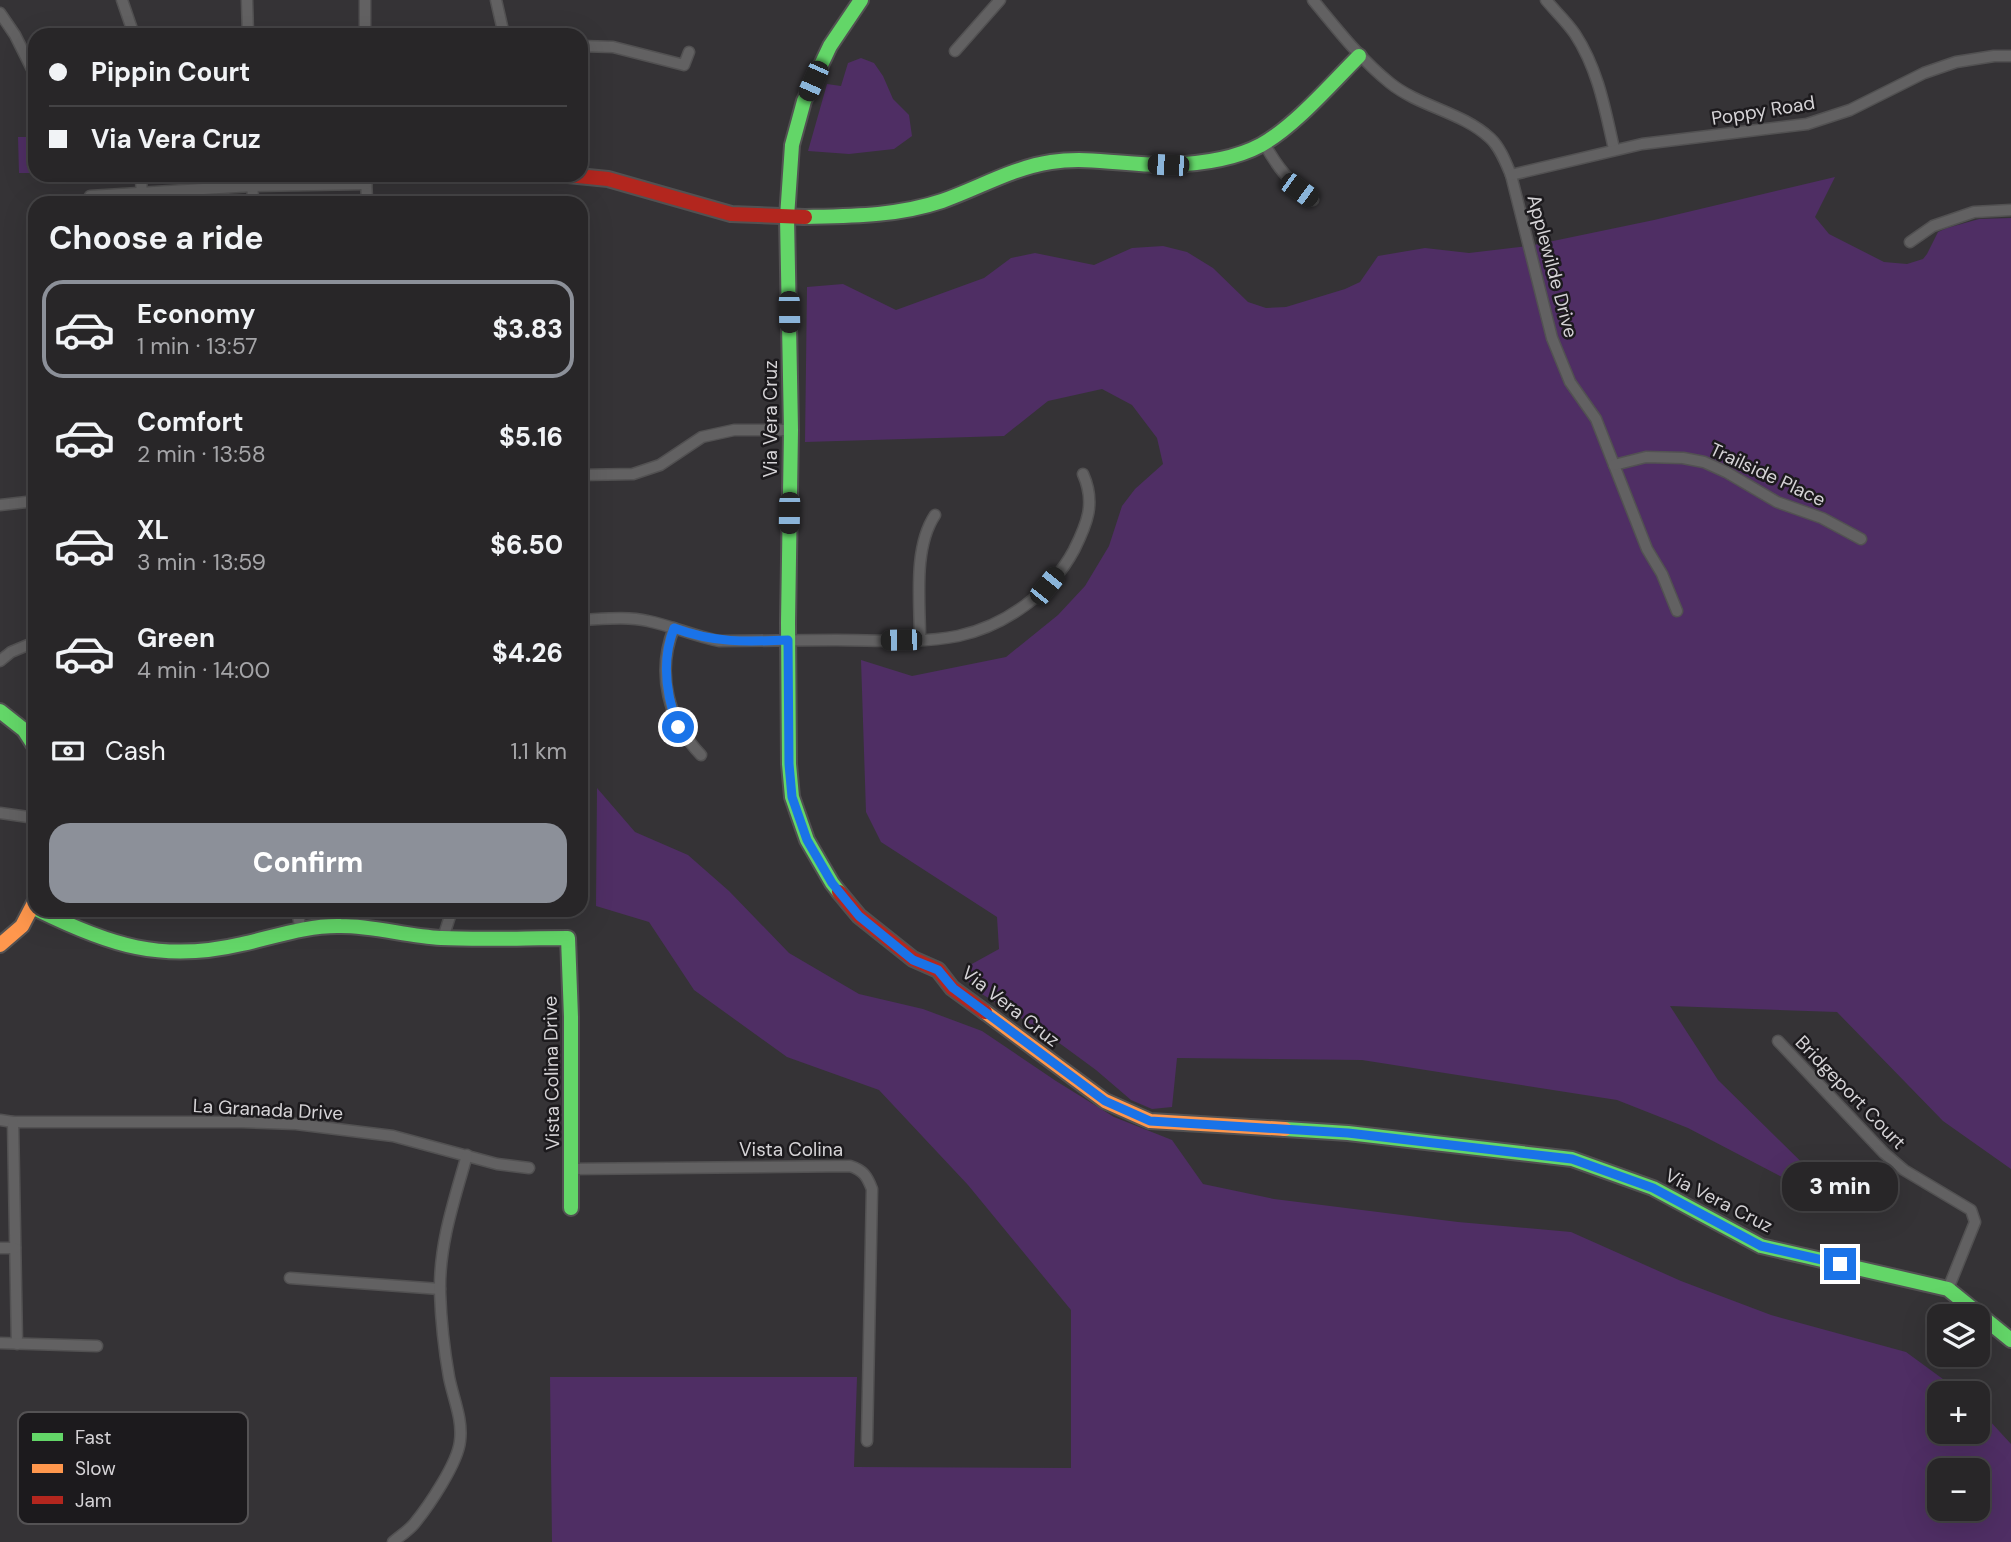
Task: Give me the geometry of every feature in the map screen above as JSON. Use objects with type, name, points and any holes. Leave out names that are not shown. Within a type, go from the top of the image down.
[{"type":"street","points":[[122,0],[132,28]]},
{"type":"street","points":[[247,0],[248,28]]},
{"type":"street","points":[[365,0],[365,28]]},
{"type":"street","points":[[496,0],[502,28]]},
{"type":"street","name":"Via Vera Cruz","points":[[861,0],[848,16],[820,65],[806,97],[794,134],[788,182],[791,430],[788,640],[789,764],[792,797],[807,840],[832,883],[859,916],[913,960],[938,970],[953,988],[1105,1101],[1150,1121],[1348,1133],[1572,1159],[1653,1188],[1761,1246],[1948,1289],[2011,1340]]},
{"type":"street","points":[[955,51],[1000,0]]},
{"type":"street","name":"Applewilde Drive","points":[[1313,0],[1359,56],[1392,85],[1422,102],[1474,125],[1492,140],[1506,162],[1552,338],[1570,382],[1596,419],[1647,550],[1662,574],[1678,611]]},
{"type":"street","points":[[1546,0],[1575,33],[1594,69],[1614,149]]},
{"type":"street","points":[[0,13],[28,61]]},
{"type":"street","points":[[588,46],[613,47],[684,65],[689,52]]},
{"type":"street","points":[[588,176],[608,178],[731,214],[788,217],[870,216],[906,211],[942,201],[1011,172],[1051,162],[1074,160],[1168,165],[1214,161],[1248,151],[1264,143],[1296,118],[1359,56]]},
{"type":"street","name":"Poppy Road","points":[[1511,175],[1642,144],[1807,124],[1850,110],[1924,73],[1956,62],[2011,56]]},
{"type":"street","points":[[1264,143],[1278,167],[1299,190],[1313,200]]},
{"type":"street","points":[[154,196],[240,182]]},
{"type":"street","points":[[1910,242],[1933,226],[1975,212],[2011,210]]},
{"type":"street","points":[[588,475],[633,474],[660,465],[702,437],[734,430],[791,430]]},
{"type":"street","name":"Trailside Place","points":[[1614,465],[1646,457],[1683,458],[1704,462],[1777,502],[1822,518],[1861,539]]},
{"type":"street","points":[[588,620],[631,618],[719,641],[920,640],[973,632],[1005,618],[1033,599],[1068,560],[1086,527],[1090,507],[1088,484],[1083,474]]},
{"type":"street","points":[[0,505],[28,502]]},
{"type":"street","points":[[920,640],[920,555],[928,526],[935,515]]},
{"type":"street","points":[[674,628],[669,639],[665,675],[671,708],[678,727],[701,755]]},
{"type":"street","points":[[0,661],[11,652],[28,645]]},
{"type":"street","points":[[0,711],[28,736]]},
{"type":"street","points":[[0,813],[28,817]]},
{"type":"street","points":[[0,945],[28,917]]},
{"type":"street","points":[[54,917],[85,934],[122,946],[180,953],[212,950],[326,926],[358,926],[443,938],[450,917]]},
{"type":"street","points":[[299,917],[301,931]]},
{"type":"street","name":"Vista Colina Drive","points":[[443,938],[568,938],[571,1017],[571,1208]]},
{"type":"street","name":"Bridgeport Court","points":[[1778,1041],[1894,1162],[1971,1210],[1975,1222],[1948,1289]]},
{"type":"street","name":"La Granada Drive","points":[[0,1120],[296,1124],[393,1136],[497,1164],[529,1168]]},
{"type":"street","points":[[13,1122],[18,1344]]},
{"type":"street","points":[[393,1542],[413,1525],[423,1511],[453,1466],[460,1442],[460,1424],[441,1325],[440,1289],[445,1229],[467,1155]]},
{"type":"street","name":"Vista Colina","points":[[572,1170],[850,1166],[861,1170],[868,1177],[872,1189],[867,1441]]},
{"type":"street","points":[[0,1248],[15,1248]]},
{"type":"street","points":[[290,1278],[440,1289]]},
{"type":"street","points":[[0,1343],[97,1346]]},
{"type":"shaded area","points":[[861,58],[874,63],[893,99],[909,115],[912,136],[894,149],[849,154],[808,151],[827,84],[841,86],[848,63]]},
{"type":"shaded area","points":[[18,137],[28,137],[28,173],[19,173]]},
{"type":"shaded area","points":[[1835,177],[1815,217],[1829,234],[1884,262],[1907,264],[1923,259],[1938,232],[1947,228],[1979,219],[2011,218],[2011,1169],[1943,1121],[1837,1012],[1670,1006],[1718,1080],[1838,1198],[1803,1188],[1688,1128],[1617,1100],[1362,1060],[1177,1058],[1172,1107],[1152,1109],[1131,1100],[1047,1034],[977,991],[964,976],[970,965],[999,949],[997,917],[881,842],[866,812],[861,660],[912,676],[1006,657],[1058,615],[1085,586],[1109,546],[1122,506],[1135,489],[1163,464],[1157,438],[1132,405],[1102,389],[1048,401],[1004,436],[805,442],[807,287],[843,284],[896,310],[984,278],[1011,258],[1035,253],[1094,265],[1132,248],[1163,246],[1187,252],[1213,268],[1248,302],[1266,308],[1286,307],[1360,282],[1378,256],[1425,248],[1469,253],[1529,246],[1654,220]]},
{"type":"shaded area","points":[[597,788],[635,832],[688,855],[729,891],[789,953],[859,994],[923,1009],[982,1031],[1114,1117],[1172,1140],[1203,1184],[1274,1199],[1458,1222],[1571,1232],[1681,1281],[1771,1315],[1906,1352],[1946,1381],[1927,1381],[1927,1444],[1990,1444],[1990,1421],[2011,1444],[2011,1542],[552,1542],[550,1377],[857,1377],[854,1467],[1071,1468],[1071,1310],[968,1185],[879,1090],[787,1057],[694,990],[649,922],[596,906]]},
{"type":"traffic: fast","points":[[839,892],[807,840],[792,797],[789,764],[791,430],[787,217],[792,145],[804,101],[830,46],[861,0]]},
{"type":"traffic: fast","points":[[805,217],[908,210],[942,201],[1023,169],[1051,162],[1080,160],[1168,165],[1227,158],[1261,145],[1287,127],[1359,56]]},
{"type":"traffic: fast","points":[[0,711],[28,736]]},
{"type":"traffic: fast","points":[[53,917],[113,941],[161,951],[213,949],[328,926],[353,926],[441,938],[568,938],[571,1017],[571,1208]]},
{"type":"traffic: fast","points":[[1285,1129],[1348,1133],[1572,1159],[1653,1188],[1761,1246],[1948,1289],[2011,1340]]},
{"type":"traffic: slow","points":[[0,945],[22,926],[28,914]]},
{"type":"traffic: slow","points":[[985,1012],[1105,1101],[1150,1121],[1285,1129]]},
{"type":"traffic: jam","points":[[588,177],[608,179],[731,214],[805,217]]},
{"type":"traffic: jam","points":[[839,892],[859,916],[913,959],[938,970],[952,988],[985,1012]]},
{"type":"route","points":[[678,727],[671,708],[665,675],[669,639],[674,628],[697,637],[719,641],[788,640],[789,764],[792,797],[807,840],[832,883],[859,916],[913,960],[938,970],[953,988],[1105,1101],[1150,1121],[1348,1133],[1572,1159],[1653,1188],[1761,1246],[1840,1264]]}]
